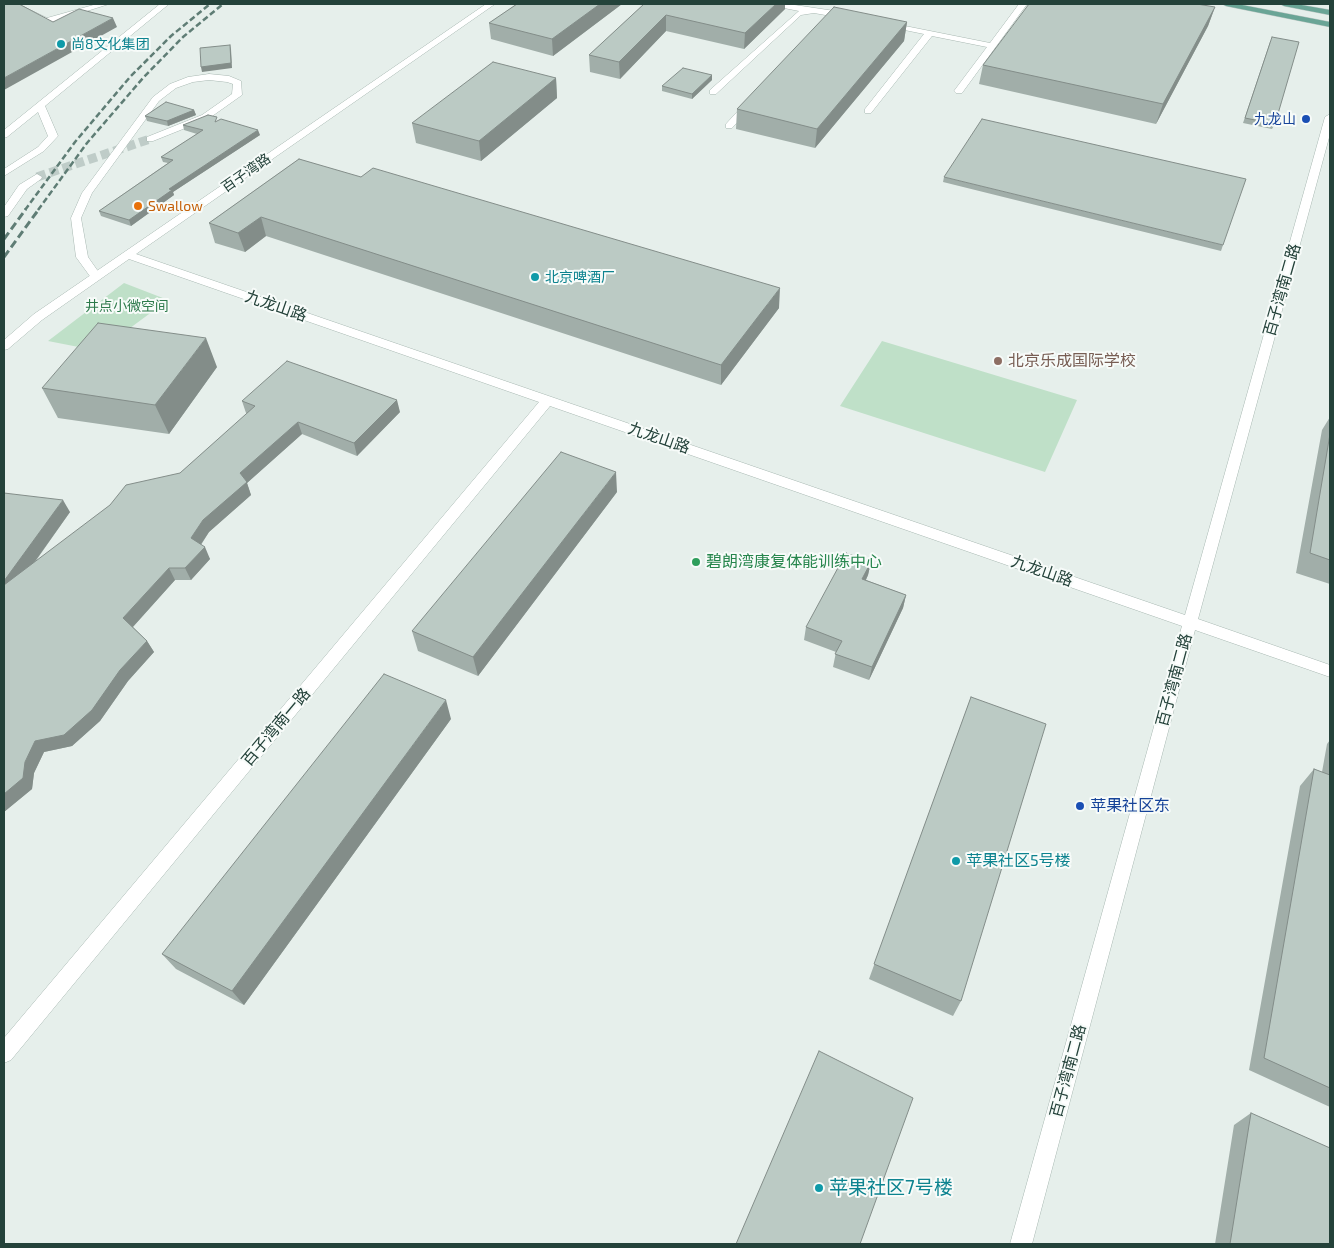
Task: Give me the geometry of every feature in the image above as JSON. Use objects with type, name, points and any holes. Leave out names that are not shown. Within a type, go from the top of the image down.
[{"type":"main road","points":[[1226,4],[1330,24]]},
{"type":"main road","points":[[1284,4],[1330,13]]},
{"type":"street","points":[[12,4],[46,21],[105,4]]},
{"type":"street","points":[[4,135],[165,4]]},
{"type":"street","name":"百子湾路","points":[[4,346],[38,317],[96,276],[491,4]]},
{"type":"street","points":[[774,4],[828,11],[856,17]]},
{"type":"street","points":[[821,24],[828,11],[835,4]]},
{"type":"street","points":[[959,90],[1022,4]]},
{"type":"street","points":[[713,92],[799,13],[828,11]]},
{"type":"street","points":[[874,21],[992,46]]},
{"type":"street","points":[[868,111],[930,33]]},
{"type":"street","points":[[96,276],[82,257],[76,218],[87,193],[156,99],[173,86],[191,79],[209,77],[229,79],[238,84],[237,94],[205,117],[150,139]]},
{"type":"street","points":[[729,126],[755,96]]},
{"type":"street","points":[[4,173],[41,149],[53,136],[40,106]]},
{"type":"street","name":"百子湾南二路","points":[[1021,1244],[1330,117]]},
{"type":"street","points":[[5,210],[23,187],[38,177]]},
{"type":"street","name":"九龙山路","points":[[128,255],[1330,671]]},
{"type":"street","name":"百子湾南一路","points":[[4,1054],[548,400]]},
{"type":"green space","name":"井点小微空间","points":[[124,283],[168,300],[99,351],[48,341]]},
{"type":"green space","points":[[882,341],[1077,400],[1045,472],[840,406]]},
{"type":"building","points":[[4,4],[19,4],[53,22],[79,9],[113,18],[4,78]]},
{"type":"building","points":[[517,4],[600,4],[552,39],[489,23]]},
{"type":"building","points":[[644,4],[776,4],[745,33],[666,15],[619,62],[589,55]]},
{"type":"building","points":[[1029,4],[1197,4],[1215,7],[1163,104],[983,65]]},
{"type":"building","points":[[834,7],[907,22],[817,129],[737,109]]},
{"type":"building","points":[[1272,37],[1299,42],[1275,124],[1245,118]]},
{"type":"building","points":[[230,45],[231,63],[201,67],[200,48]]},
{"type":"building","points":[[493,62],[556,78],[479,141],[412,123]]},
{"type":"building","points":[[683,68],[712,75],[692,94],[662,86]]},
{"type":"building","points":[[166,102],[194,110],[167,121],[145,116]]},
{"type":"building","points":[[208,115],[217,117],[215,122],[221,119],[258,130],[169,189],[172,190],[129,220],[99,211],[173,160],[161,157],[203,130],[183,125]]},
{"type":"building","points":[[982,119],[1246,179],[1223,245],[944,177]]},
{"type":"building","name":"北京啤酒厂","points":[[299,159],[361,177],[373,168],[780,288],[721,365],[261,217],[238,233],[209,223]]},
{"type":"building","points":[[98,323],[206,338],[155,405],[42,388]]},
{"type":"building","points":[[287,361],[397,400],[354,443],[298,422],[240,473],[247,482],[203,520],[191,538],[205,547],[185,568],[169,568],[123,618],[147,641],[120,670],[92,710],[64,735],[35,741],[25,762],[23,778],[4,794],[4,585],[110,505],[126,485],[180,473],[255,406],[242,401]]},
{"type":"building","points":[[1330,434],[1330,560],[1310,553]]},
{"type":"building","points":[[561,452],[616,472],[473,657],[412,631]]},
{"type":"building","points":[[4,493],[63,500],[4,581]]},
{"type":"building","points":[[846,553],[871,562],[862,579],[906,595],[872,667],[835,654],[842,641],[806,627]]},
{"type":"building","points":[[384,674],[446,700],[232,991],[162,954]]},
{"type":"building","name":"苹果社区5号楼","points":[[971,697],[1046,724],[961,1001],[874,964]]},
{"type":"building","points":[[1314,769],[1330,775],[1330,1088],[1264,1058]]},
{"type":"building","name":"苹果社区7号楼","points":[[819,1051],[913,1098],[860,1244],[736,1244]]},
{"type":"building","points":[[1251,1113],[1330,1148],[1330,1244],[1230,1244]]},
{"type":"tunnel","points":[[37,177],[150,139]]},
{"type":"railway","points":[[25,210],[75,142],[130,77],[171,36],[210,4]]},
{"type":"railway","points":[[38,210],[87,143],[143,78],[183,37],[223,4]]},
{"type":"railway","points":[[4,239],[26,209]]},
{"type":"railway","points":[[4,257],[39,209]]},
{"type":"place","name":"尚8文化集团","points":[[61,44]]},
{"type":"place","name":"九龙山","points":[[1306,119]]},
{"type":"place","name":"Swallow","points":[[138,206]]},
{"type":"place","name":"北京啤酒厂","points":[[535,277]]},
{"type":"place","name":"北京乐成国际学校","points":[[998,361]]},
{"type":"place","name":"碧朗湾康复体能训练中心","points":[[696,562]]},
{"type":"place","name":"苹果社区东","points":[[1080,806]]},
{"type":"place","name":"苹果社区5号楼","points":[[956,861]]},
{"type":"place","name":"苹果社区7号楼","points":[[819,1188]]}]
